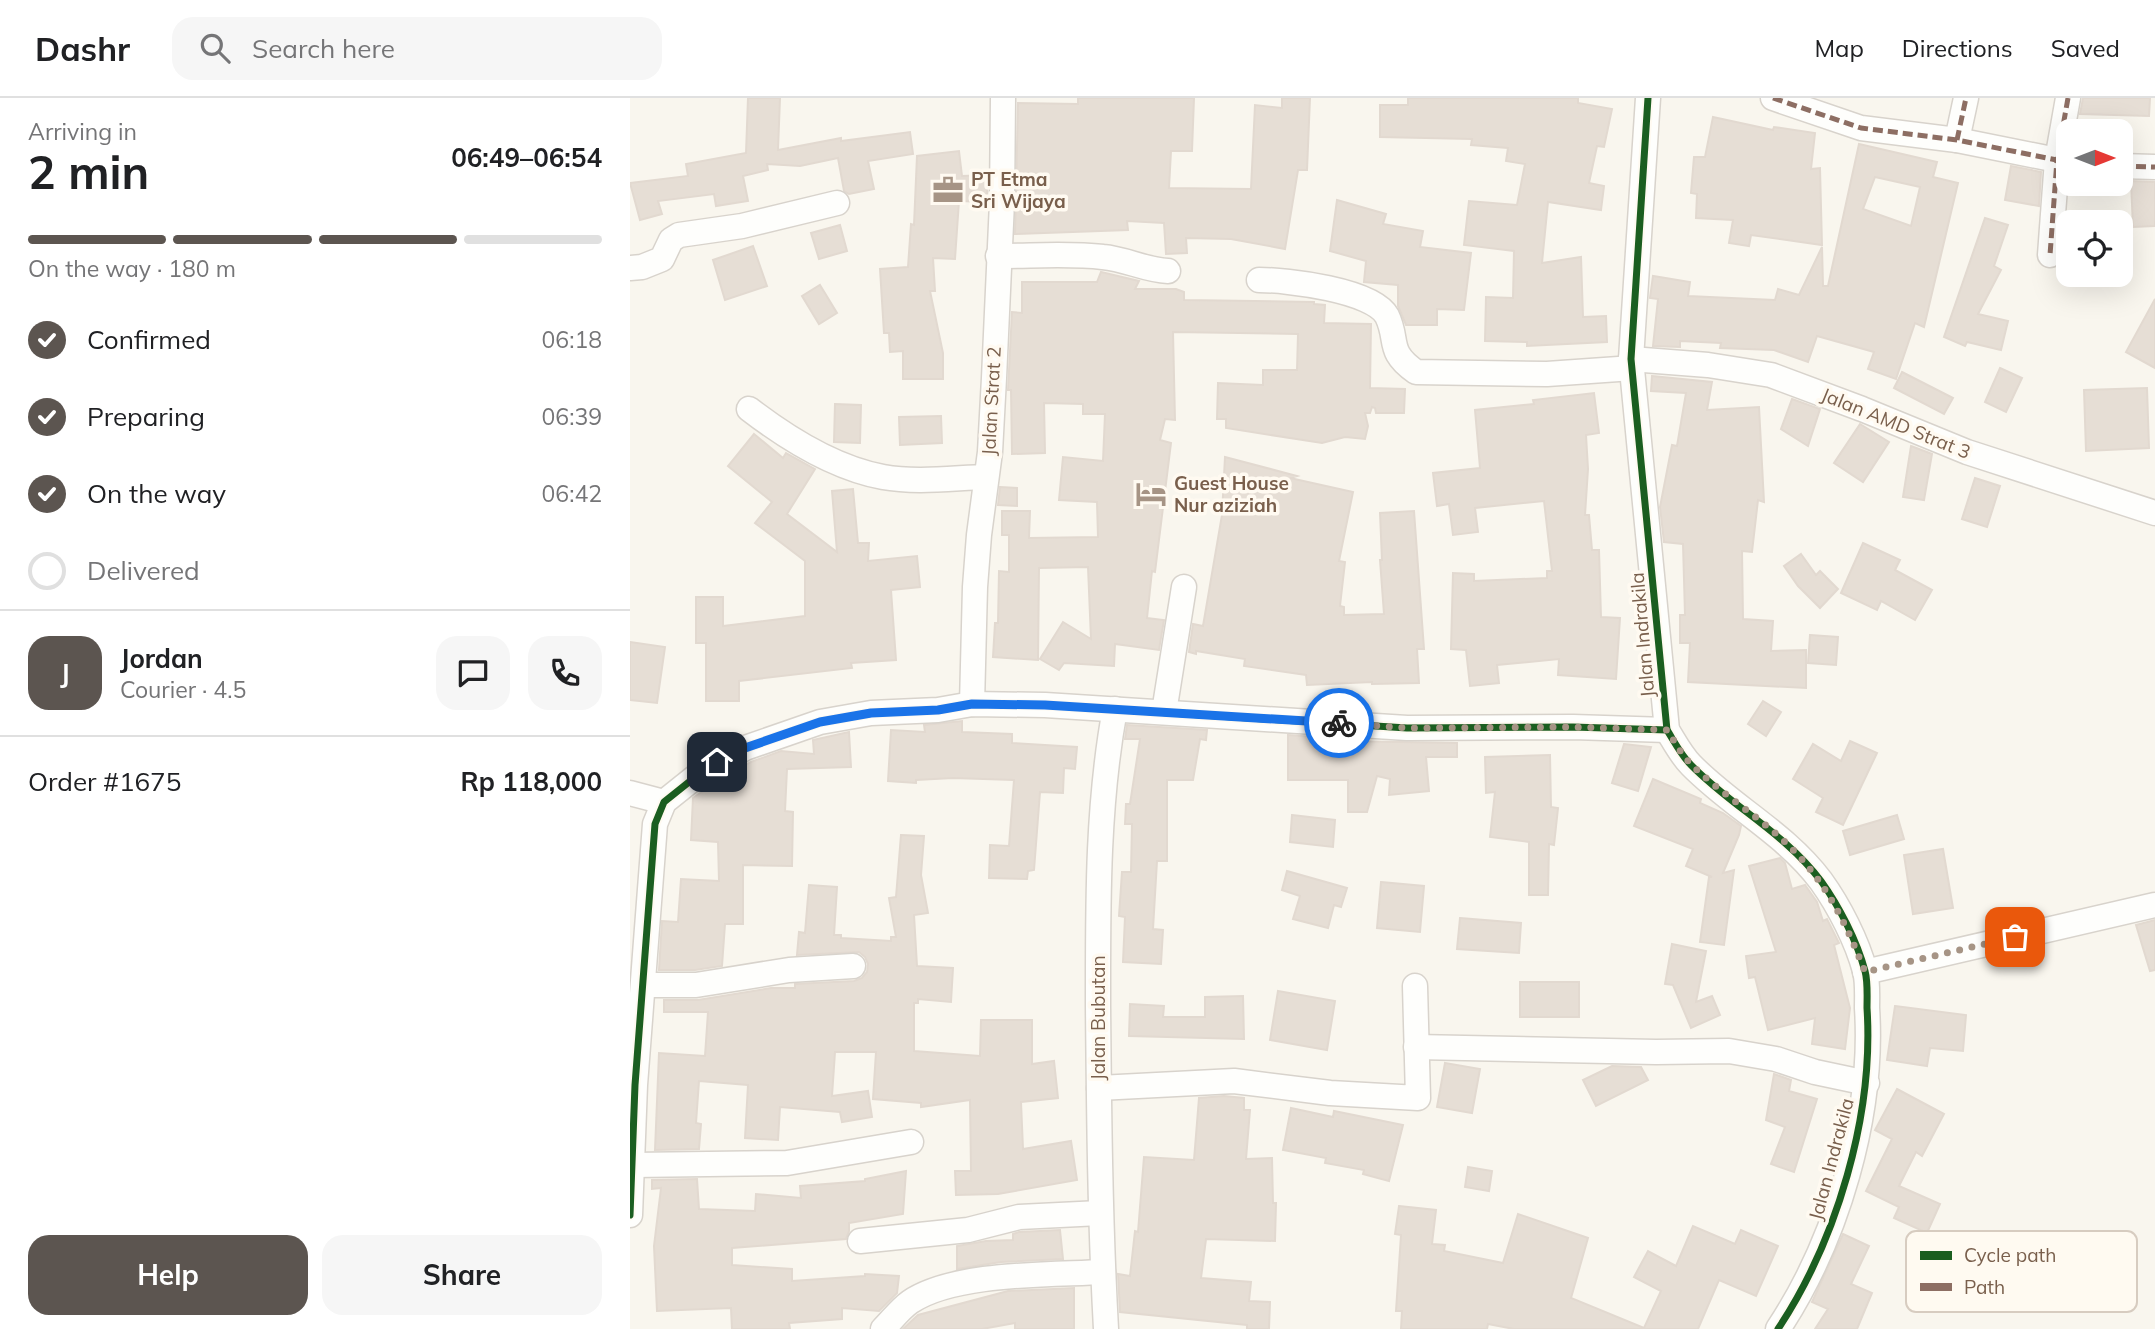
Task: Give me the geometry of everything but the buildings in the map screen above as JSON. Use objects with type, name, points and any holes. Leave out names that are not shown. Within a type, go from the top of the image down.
[{"type":"street","name":"Jalan Strat 2","points":[[972,704],[978,535],[991,427],[1002,202],[1003,98]]},
{"type":"street","name":"Jalan Indrakila","points":[[1648,98],[1632,364],[1667,730],[1690,764],[1767,825],[1795,851],[1821,881],[1838,910],[1865,972],[1867,1083],[1857,1138],[1823,1244],[1797,1301],[1778,1329]]},
{"type":"street","points":[[1773,98],[1861,128],[1957,140],[2056,159]]},
{"type":"street","points":[[1957,140],[1966,98]]},
{"type":"street","points":[[2066,119],[2068,98]]},
{"type":"street","points":[[2133,166],[2155,167]]},
{"type":"street","points":[[2050,255],[2058,196]]},
{"type":"street","points":[[630,268],[642,267],[662,259],[671,240],[679,235],[742,226],[837,202]]},
{"type":"street","points":[[998,256],[1066,253],[1106,257],[1151,270],[1168,271]]},
{"type":"street","name":"Jalan AMD Strat 3","points":[[1259,280],[1287,281],[1342,291],[1376,306],[1388,319],[1397,353],[1416,372],[1547,374],[1632,364],[1708,365],[1771,375],[1862,408],[1967,452],[2155,513]]},
{"type":"street","points":[[749,408],[804,448],[864,472],[908,479],[986,477]]},
{"type":"street","points":[[1164,712],[1184,587]]},
{"type":"street","points":[[630,1215],[635,1085],[656,824],[664,802],[699,774],[745,748],[820,722],[871,713],[938,710],[972,704],[1045,705],[1407,728],[1573,727],[1667,730]]},
{"type":"street","name":"Jalan Bubutan","points":[[1105,1329],[1100,1213],[1098,920],[1102,809],[1107,753],[1115,709]]},
{"type":"street","points":[[630,793],[664,802]]},
{"type":"street","points":[[1865,972],[2155,905]]},
{"type":"street","points":[[643,985],[696,985],[789,970],[853,966]]},
{"type":"street","points":[[1099,1088],[1234,1081],[1330,1093],[1418,1098],[1415,986]]},
{"type":"street","points":[[1416,1048],[1729,1051],[1776,1059],[1815,1072],[1867,1083]]},
{"type":"street","points":[[633,1165],[787,1163],[911,1142]]},
{"type":"street","points":[[860,1241],[968,1230],[1019,1217],[1100,1213]]},
{"type":"street","points":[[883,1329],[910,1302],[944,1286],[973,1280],[1103,1272]]},
{"type":"marked path","points":[[1773,98],[1861,128],[1957,140],[2057,160],[2050,255]]},
{"type":"marked path","points":[[1957,140],[1966,98]]},
{"type":"marked path","points":[[2064,119],[2068,98]]},
{"type":"marked path","points":[[2133,166],[2155,167]]},
{"type":"cycle path","points":[[1648,98],[1631,359],[1667,730],[1691,765],[1775,834],[1821,881],[1852,936],[1867,980],[1868,1049],[1864,1091],[1847,1175],[1818,1256],[1778,1329]]},
{"type":"cycle path","points":[[630,1215],[635,1085],[655,824],[664,802],[699,774],[745,748],[820,722],[871,713],[938,710],[972,704],[1045,705],[1407,728],[1573,727],[1667,730]]},
{"type":"way so far","points":[[1339,723],[1407,728],[1573,727],[1667,730],[1690,764],[1767,825],[1795,851],[1821,881],[1838,910],[1865,972],[2015,937]]},
{"type":"place","name":"PT Etma Sri Wijaya","points":[[948,190]]},
{"type":"place","name":"Guest House Nur aziziah","points":[[1151,494]]},
{"type":"route","points":[[717,762],[745,748],[820,722],[871,713],[938,710],[972,704],[1045,705],[1339,723]]}]
